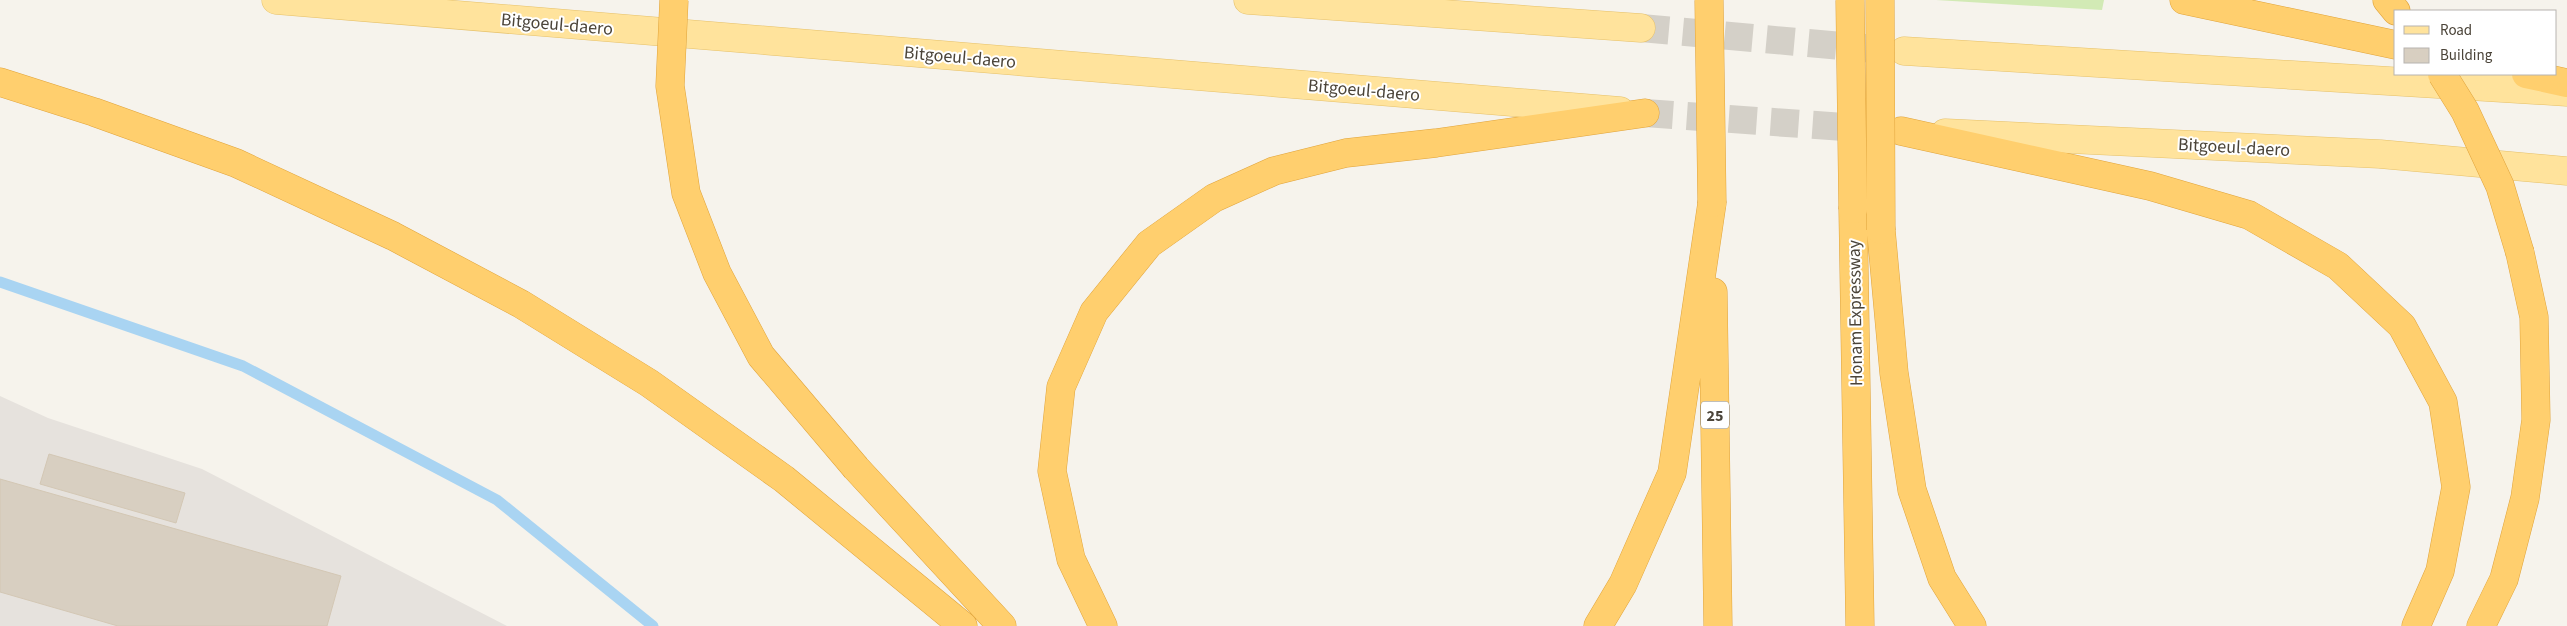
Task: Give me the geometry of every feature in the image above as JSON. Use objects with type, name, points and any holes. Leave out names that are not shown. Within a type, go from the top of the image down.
[{"type":"highway","points":[[674,0],[670,86],[686,193],[714,264],[761,356],[856,468],[1002,626]]},
{"type":"highway","name":"25","points":[[1710,0],[1718,626]]},
{"type":"highway","name":"Honam Expressway","points":[[1850,0],[1860,626]]},
{"type":"highway","points":[[1880,0],[1881,230],[1894,373],[1912,490],[1942,578],[1972,626]]},
{"type":"highway","points":[[2184,0],[2394,45]]},
{"type":"highway","points":[[2387,0],[2395,10]]},
{"type":"highway","points":[[2443,75],[2465,111],[2500,186],[2520,253],[2534,317],[2536,420],[2525,498],[2504,579],[2481,626]]},
{"type":"highway","points":[[2531,75],[2567,83]]},
{"type":"highway","points":[[0,82],[94,112],[236,163],[393,236],[521,304],[649,383],[784,479],[963,626]]},
{"type":"highway","points":[[1103,626],[1071,559],[1052,472],[1061,387],[1094,312],[1149,244],[1214,198],[1274,171],[1346,152],[1436,142],[1645,113]]},
{"type":"highway","points":[[1901,131],[2150,186],[2249,216],[2338,266],[2402,326],[2443,402],[2456,486],[2440,571],[2416,626]]},
{"type":"highway","points":[[1598,626],[1623,584],[1672,473],[1712,203]]},
{"type":"main road","name":"Bitgoeul-daero","points":[[276,0],[1645,113]]},
{"type":"main road","points":[[1248,0],[1641,28]]},
{"type":"main road","points":[[1904,52],[2567,92]]},
{"type":"main road","name":"Bitgoeul-daero","points":[[1901,131],[2380,154],[2567,171]]},
{"type":"shaded area","points":[[0,396],[48,418],[202,469],[507,626],[0,626]]},
{"type":"green space","points":[[1936,0],[2104,0],[2102,10]]},
{"type":"building","points":[[49,454],[185,493],[176,523],[40,484]]},
{"type":"building","points":[[0,479],[341,576],[327,626],[118,626],[0,592]]},
{"type":"waterway","points":[[0,282],[243,366],[497,500],[653,626]]},
{"type":"tunnel","points":[[1641,28],[1875,49]]},
{"type":"tunnel","points":[[1645,113],[1901,131]]}]
